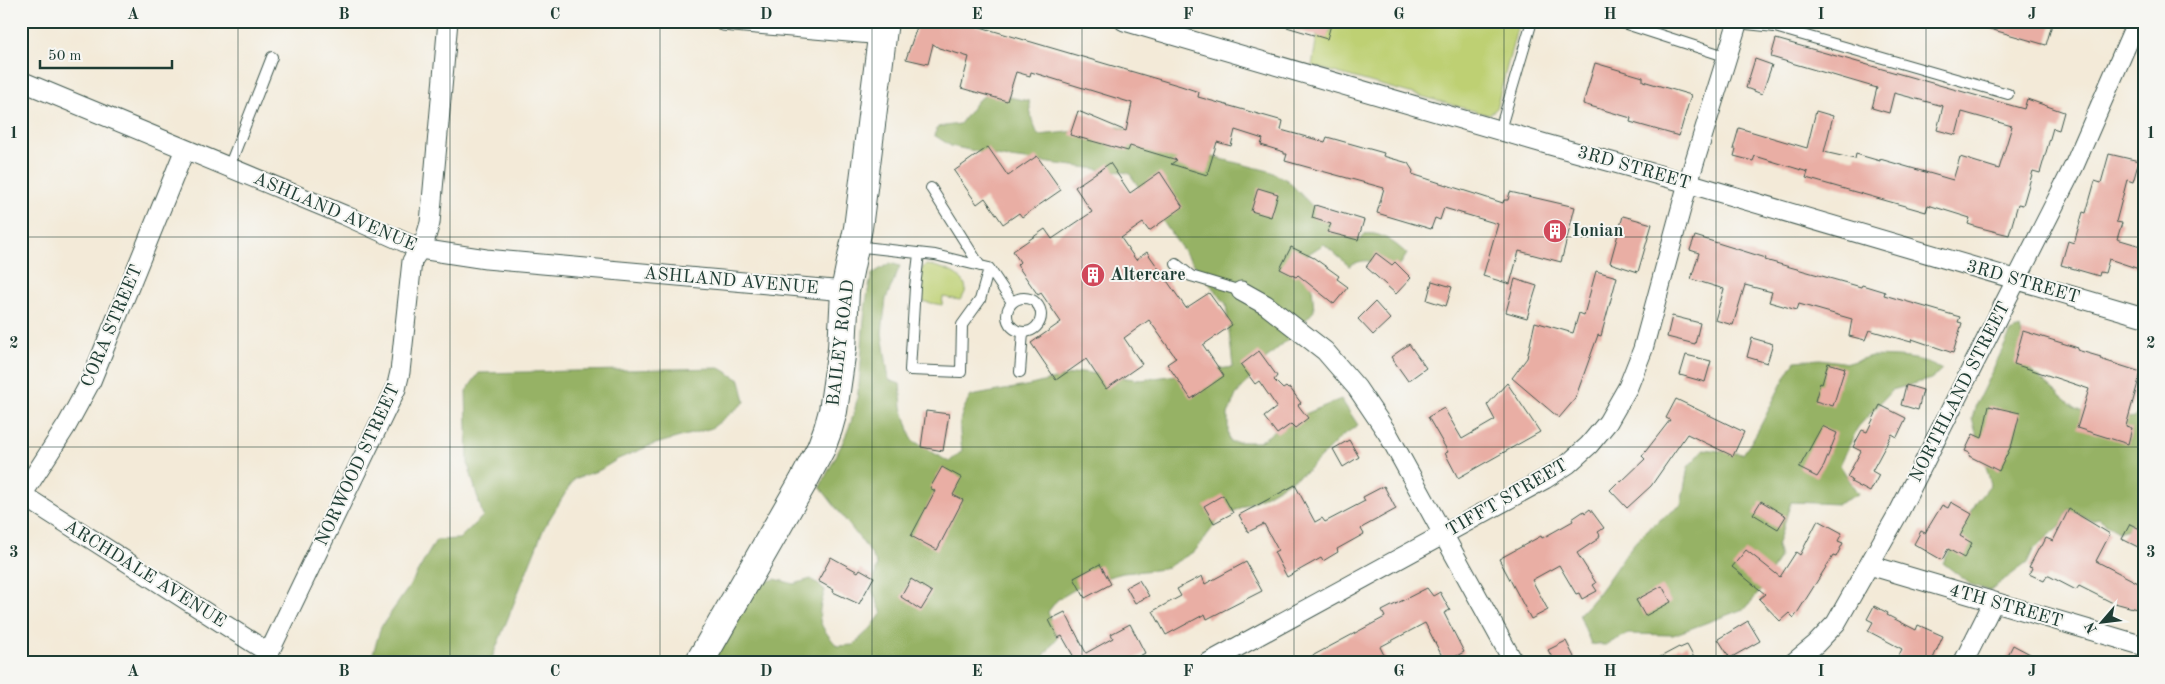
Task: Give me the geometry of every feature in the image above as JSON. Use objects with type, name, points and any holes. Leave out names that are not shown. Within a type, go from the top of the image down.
[{"type":"street","name":"NORWOOD STREET","points":[[267,658],[396,389],[400,372],[412,261],[420,249],[430,224],[448,21]]},
{"type":"street","points":[[723,21],[884,28]]},
{"type":"street","name":"3RD STREET","points":[[1124,21],[1688,183],[2144,317]]},
{"type":"street","name":"NORTHLAND STREET","points":[[1793,663],[1816,644],[1836,623],[1899,512],[2074,166],[2137,21]]},
{"type":"street","name":"TIFFT STREET","points":[[1208,663],[1545,479],[1568,464],[1589,445],[1608,422],[1628,387],[1643,348],[1688,183],[1737,22]]},
{"type":"street","name":"BAILEY ROAD","points":[[699,663],[821,448],[828,429],[842,349],[845,291],[854,246],[884,28]]},
{"type":"street","name":"ASHLAND AVENUE","points":[[21,81],[420,249],[486,259],[845,291]]},
{"type":"street","name":"CORA STREET","points":[[22,494],[67,425],[91,381],[185,149]]},
{"type":"street","points":[[1241,292],[1266,305],[1325,351],[1357,388],[1388,434],[1514,663]]},
{"type":"street","name":"ARCHDALE AVENUE","points":[[22,494],[267,658]]},
{"type":"street","name":"4TH STREET","points":[[1869,566],[2144,646]]},
{"type":"street","points":[[1963,663],[1993,603]]},
{"type":"lane","points":[[1500,130],[1532,21]]},
{"type":"lane","points":[[1617,21],[1728,56]]},
{"type":"lane","points":[[1737,22],[1775,27],[2008,94]]},
{"type":"lane","points":[[229,167],[272,57]]},
{"type":"lane","points":[[931,188],[985,267],[1012,302]]},
{"type":"lane","points":[[854,246],[919,254],[985,267]]},
{"type":"lane","points":[[919,254],[914,287],[910,370],[961,372],[962,325],[980,300],[985,267]]},
{"type":"lane","points":[[1176,264],[1191,276],[1241,292]]},
{"type":"lane","points":[[1028,298],[1037,304],[1041,314],[1038,324],[1034,329],[1023,332],[1009,323],[1007,312],[1012,302],[1028,298]]},
{"type":"lane","points":[[1020,372],[1023,332]]},
{"type":"green space","points":[[1333,21],[1519,21],[1496,109],[1489,115],[1312,66],[1317,36],[1330,33]]},
{"type":"green space","points":[[988,93],[1029,101],[1032,120],[1038,135],[1119,127],[1209,156],[1269,171],[1287,180],[1319,213],[1359,241],[1364,234],[1376,234],[1392,242],[1407,254],[1400,265],[1391,266],[1366,261],[1349,266],[1324,244],[1297,261],[1312,286],[1314,311],[1269,356],[1236,395],[1228,414],[1230,442],[1259,442],[1291,420],[1341,399],[1358,425],[1342,436],[1307,471],[1263,497],[1220,518],[1195,551],[1164,569],[1123,573],[1086,583],[1057,600],[1048,612],[1057,638],[1043,657],[1034,663],[710,663],[759,584],[775,579],[794,584],[811,579],[825,590],[820,608],[820,620],[825,631],[837,646],[853,645],[871,628],[882,613],[872,590],[877,565],[870,552],[820,487],[842,444],[855,411],[864,321],[872,274],[890,263],[900,266],[886,299],[882,333],[889,380],[900,384],[902,407],[912,440],[949,462],[962,451],[960,422],[963,410],[971,396],[1031,385],[1082,372],[1141,380],[1233,367],[1226,304],[1185,253],[1129,173],[1002,157],[951,146],[934,135],[938,127],[960,124],[977,101]]},
{"type":"green space","points":[[926,265],[949,271],[962,280],[965,286],[965,293],[960,300],[943,297],[942,305],[920,301],[918,297],[922,268]]},
{"type":"green space","points":[[2020,328],[2031,371],[2075,408],[2101,421],[2135,417],[2144,404],[2144,525],[2117,532],[2099,518],[2093,521],[2069,509],[2061,525],[2033,550],[2027,563],[1989,591],[1970,584],[1943,563],[1976,502],[1991,484],[1972,419],[1976,404],[2011,332]]},
{"type":"green space","points":[[1871,356],[1917,359],[1942,369],[1931,379],[1892,390],[1858,427],[1840,465],[1858,494],[1838,504],[1791,502],[1777,546],[1780,557],[1761,590],[1746,608],[1673,635],[1628,634],[1605,645],[1591,644],[1579,614],[1597,595],[1635,542],[1653,525],[1681,505],[1688,467],[1704,449],[1743,454],[1758,431],[1795,361],[1820,359],[1849,363]]},
{"type":"green space","points":[[720,368],[740,380],[745,402],[712,428],[652,445],[618,459],[600,470],[574,479],[544,528],[490,663],[370,663],[381,627],[409,587],[436,540],[459,539],[483,516],[468,464],[466,391],[479,373]]},
{"type":"building","points":[[919,21],[935,21],[952,26],[954,21],[960,21],[1181,86],[1199,92],[1198,97],[1283,121],[1281,130],[1325,142],[1327,137],[1384,153],[1383,156],[1408,163],[1413,171],[1412,174],[1503,203],[1504,200],[1508,200],[1510,192],[1575,207],[1561,262],[1519,251],[1510,284],[1483,276],[1498,224],[1444,208],[1440,220],[1435,218],[1431,229],[1377,213],[1384,188],[1285,161],[1287,154],[1284,154],[1284,152],[1261,145],[1263,139],[1235,130],[1231,146],[1217,142],[1207,175],[1171,164],[1177,160],[1130,146],[1128,151],[1070,135],[1078,111],[1126,131],[1132,103],[1031,72],[1030,76],[1016,72],[1007,101],[961,88],[969,57],[939,48],[933,44],[928,64],[906,59]]},
{"type":"building","points":[[1281,21],[1332,21],[1327,39],[1280,25]]},
{"type":"building","points":[[1977,21],[2053,21],[2046,45],[1976,25]]},
{"type":"building","points":[[1776,39],[2024,109],[2027,99],[2064,112],[2059,130],[2053,128],[2040,173],[2033,171],[2023,205],[2018,204],[2009,235],[1968,224],[1970,218],[1928,205],[1926,212],[1806,178],[1808,172],[1755,156],[1753,161],[1734,156],[1736,149],[1733,149],[1739,128],[1807,148],[1816,111],[1833,116],[1824,152],[1855,159],[1856,154],[1880,161],[1880,159],[1953,180],[1960,157],[1999,169],[2012,126],[1962,112],[1956,135],[1937,130],[1943,106],[1894,93],[1889,113],[1872,108],[1877,88],[1771,57]]},
{"type":"building","points":[[1755,59],[1772,65],[1762,94],[1746,88]]},
{"type":"building","points":[[1595,63],[1643,77],[1643,81],[1691,95],[1679,136],[1630,122],[1631,118],[1583,104]]},
{"type":"building","points":[[988,147],[1008,176],[1037,156],[1061,190],[1022,217],[1019,213],[1003,224],[985,198],[977,204],[954,171]]},
{"type":"building","points":[[2109,154],[2139,161],[2133,182],[2127,180],[2116,222],[2122,223],[2117,239],[2144,247],[2144,253],[2139,269],[2109,259],[2105,273],[2100,272],[2099,276],[2061,265],[2068,241],[2074,243],[2083,212],[2086,213],[2095,181],[2101,183]]},
{"type":"building","name":"Altercare","points":[[1110,163],[1130,193],[1160,172],[1183,207],[1149,231],[1143,223],[1121,238],[1136,260],[1147,252],[1186,308],[1209,293],[1232,325],[1203,345],[1224,376],[1191,399],[1167,364],[1176,358],[1149,320],[1124,338],[1142,364],[1106,389],[1086,359],[1056,380],[1031,343],[1061,322],[1041,293],[1038,295],[1017,265],[1020,262],[1013,251],[1045,229],[1052,239],[1092,212],[1075,187]]},
{"type":"building","points":[[1258,188],[1278,194],[1271,217],[1251,211]]},
{"type":"building","points":[[1315,205],[1364,220],[1358,240],[1327,232],[1331,224],[1312,218]]},
{"type":"building","points":[[1623,216],[1652,224],[1638,272],[1610,263]]},
{"type":"building","points":[[1695,236],[1766,258],[1765,260],[1861,287],[1862,285],[1885,292],[1884,295],[1960,317],[1958,322],[1962,323],[1953,353],[1912,339],[1911,342],[1869,330],[1865,340],[1849,336],[1852,319],[1799,304],[1797,310],[1769,302],[1772,292],[1745,285],[1733,325],[1715,320],[1724,289],[1691,279],[1699,253],[1690,250]]},
{"type":"building","points":[[1291,247],[1314,258],[1339,276],[1337,279],[1348,287],[1334,304],[1298,275],[1296,277],[1280,269]]},
{"type":"building","points":[[1376,253],[1392,265],[1395,262],[1411,278],[1396,294],[1366,267]]},
{"type":"building","points":[[1596,271],[1617,277],[1601,336],[1598,335],[1575,399],[1559,418],[1512,378],[1527,358],[1535,322],[1573,333],[1579,313],[1584,315]]},
{"type":"building","points":[[1515,279],[1537,286],[1527,318],[1506,312]]},
{"type":"building","points":[[1432,281],[1452,287],[1446,306],[1427,300]]},
{"type":"building","points":[[1375,302],[1390,319],[1373,335],[1358,319]]},
{"type":"building","points":[[1672,316],[1700,323],[1695,344],[1667,337]]},
{"type":"building","points":[[2023,331],[2078,348],[2077,350],[2101,357],[2100,359],[2141,372],[2126,426],[2132,428],[2128,444],[2077,428],[2089,389],[2014,364]]},
{"type":"building","points":[[1752,338],[1773,344],[1767,363],[1747,357]]},
{"type":"building","points":[[1409,344],[1426,368],[1408,381],[1391,357]]},
{"type":"building","points":[[1259,351],[1277,376],[1274,380],[1283,389],[1286,387],[1290,388],[1301,403],[1298,405],[1308,418],[1295,428],[1291,424],[1277,434],[1264,417],[1277,407],[1259,381],[1255,384],[1241,365]]},
{"type":"building","points":[[1686,355],[1711,361],[1705,382],[1680,375]]},
{"type":"building","points":[[1828,363],[1845,368],[1833,406],[1815,401]]},
{"type":"building","points":[[1507,383],[1540,432],[1458,478],[1445,453],[1448,452],[1428,417],[1444,408],[1462,439],[1495,420],[1487,405]]},
{"type":"building","points":[[1906,385],[1923,390],[1918,410],[1901,405]]},
{"type":"building","points":[[1676,399],[1744,432],[1733,456],[1687,434],[1651,486],[1627,508],[1610,490],[1645,459],[1642,456],[1670,420],[1666,418]]},
{"type":"building","points":[[1880,405],[1906,418],[1897,437],[1892,434],[1872,471],[1879,475],[1870,492],[1851,482],[1852,480],[1847,477],[1861,451],[1853,447],[1862,430],[1867,432]]},
{"type":"building","points":[[1989,406],[2020,413],[2012,444],[1999,471],[1969,456],[1970,453],[1965,451],[1973,434],[1982,438]]},
{"type":"building","points":[[926,411],[949,414],[943,451],[921,447]]},
{"type":"building","points":[[1822,426],[1837,433],[1824,466],[1817,477],[1799,468]]},
{"type":"building","points":[[1349,440],[1359,457],[1343,467],[1333,449]]},
{"type":"building","points":[[942,467],[962,478],[953,495],[963,500],[937,550],[911,536],[935,491],[930,488]]},
{"type":"building","points":[[1295,485],[1315,522],[1322,518],[1325,522],[1365,501],[1363,497],[1384,486],[1396,509],[1363,527],[1361,529],[1364,534],[1337,549],[1338,552],[1323,561],[1321,558],[1287,577],[1274,552],[1278,550],[1264,524],[1248,532],[1239,515]]},
{"type":"building","points":[[1223,495],[1233,513],[1214,523],[1204,506]]},
{"type":"building","points":[[1761,501],[1786,516],[1778,529],[1753,514]]},
{"type":"building","points":[[1951,502],[1972,514],[1960,536],[1972,543],[1964,558],[1948,549],[1942,560],[1914,544],[1921,531],[1925,533],[1942,505],[1948,508]]},
{"type":"building","points":[[1590,509],[1604,528],[1598,532],[1600,535],[1598,539],[1577,553],[1596,583],[1593,585],[1597,591],[1582,599],[1579,593],[1576,594],[1559,565],[1532,580],[1548,610],[1531,619],[1499,559],[1541,536],[1542,538],[1548,535]]},
{"type":"building","points":[[2069,509],[2110,534],[2096,561],[2144,586],[2144,611],[2111,602],[2079,586],[2076,590],[2049,576],[2044,581],[2029,574],[2032,568],[2029,567],[2040,546],[2042,546],[2046,538],[2053,541]]},
{"type":"building","points":[[1818,520],[1842,533],[1838,541],[1843,543],[1836,557],[1833,556],[1794,618],[1789,613],[1780,621],[1759,599],[1765,594],[1732,567],[1746,550],[1780,577],[1796,552],[1800,555]]},
{"type":"building","points":[[2130,524],[2144,531],[2144,550],[2122,539]]},
{"type":"building","points":[[831,557],[858,572],[860,569],[874,577],[859,604],[833,592],[834,590],[818,581]]},
{"type":"building","points":[[1246,562],[1262,591],[1207,619],[1205,614],[1166,635],[1153,611],[1181,596],[1177,589],[1202,576],[1205,584]]},
{"type":"building","points":[[1100,564],[1111,584],[1085,598],[1074,578]]},
{"type":"building","points":[[911,579],[932,592],[921,610],[901,597]]},
{"type":"building","points":[[1139,580],[1149,596],[1135,603],[1126,587]]},
{"type":"building","points":[[1662,586],[1671,602],[1645,616],[1636,600]]},
{"type":"building","points":[[1427,588],[1433,596],[1440,592],[1450,610],[1444,613],[1464,652],[1445,662],[1425,623],[1380,647],[1388,663],[1299,663],[1385,617],[1382,611]]},
{"type":"building","points":[[1874,606],[1916,630],[1918,625],[1943,636],[1931,663],[1895,663],[1902,649],[1868,631],[1873,622],[1867,619]]},
{"type":"building","points":[[1065,612],[1086,653],[1113,638],[1111,634],[1130,624],[1145,653],[1127,663],[1068,663],[1075,659],[1062,636],[1058,638],[1049,620]]},
{"type":"building","points":[[1748,621],[1760,641],[1730,658],[1718,639]]},
{"type":"building","points":[[1566,641],[1577,663],[1555,663],[1548,650]]},
{"type":"building","points":[[1687,645],[1697,663],[1649,663],[1679,647]]},
{"type":"building","points":[[2013,645],[2047,663],[2004,663]]},
{"type":"place","name":"Ionian","points":[[1555,231]]},
{"type":"place","name":"Altercare","points":[[1093,275]]}]
